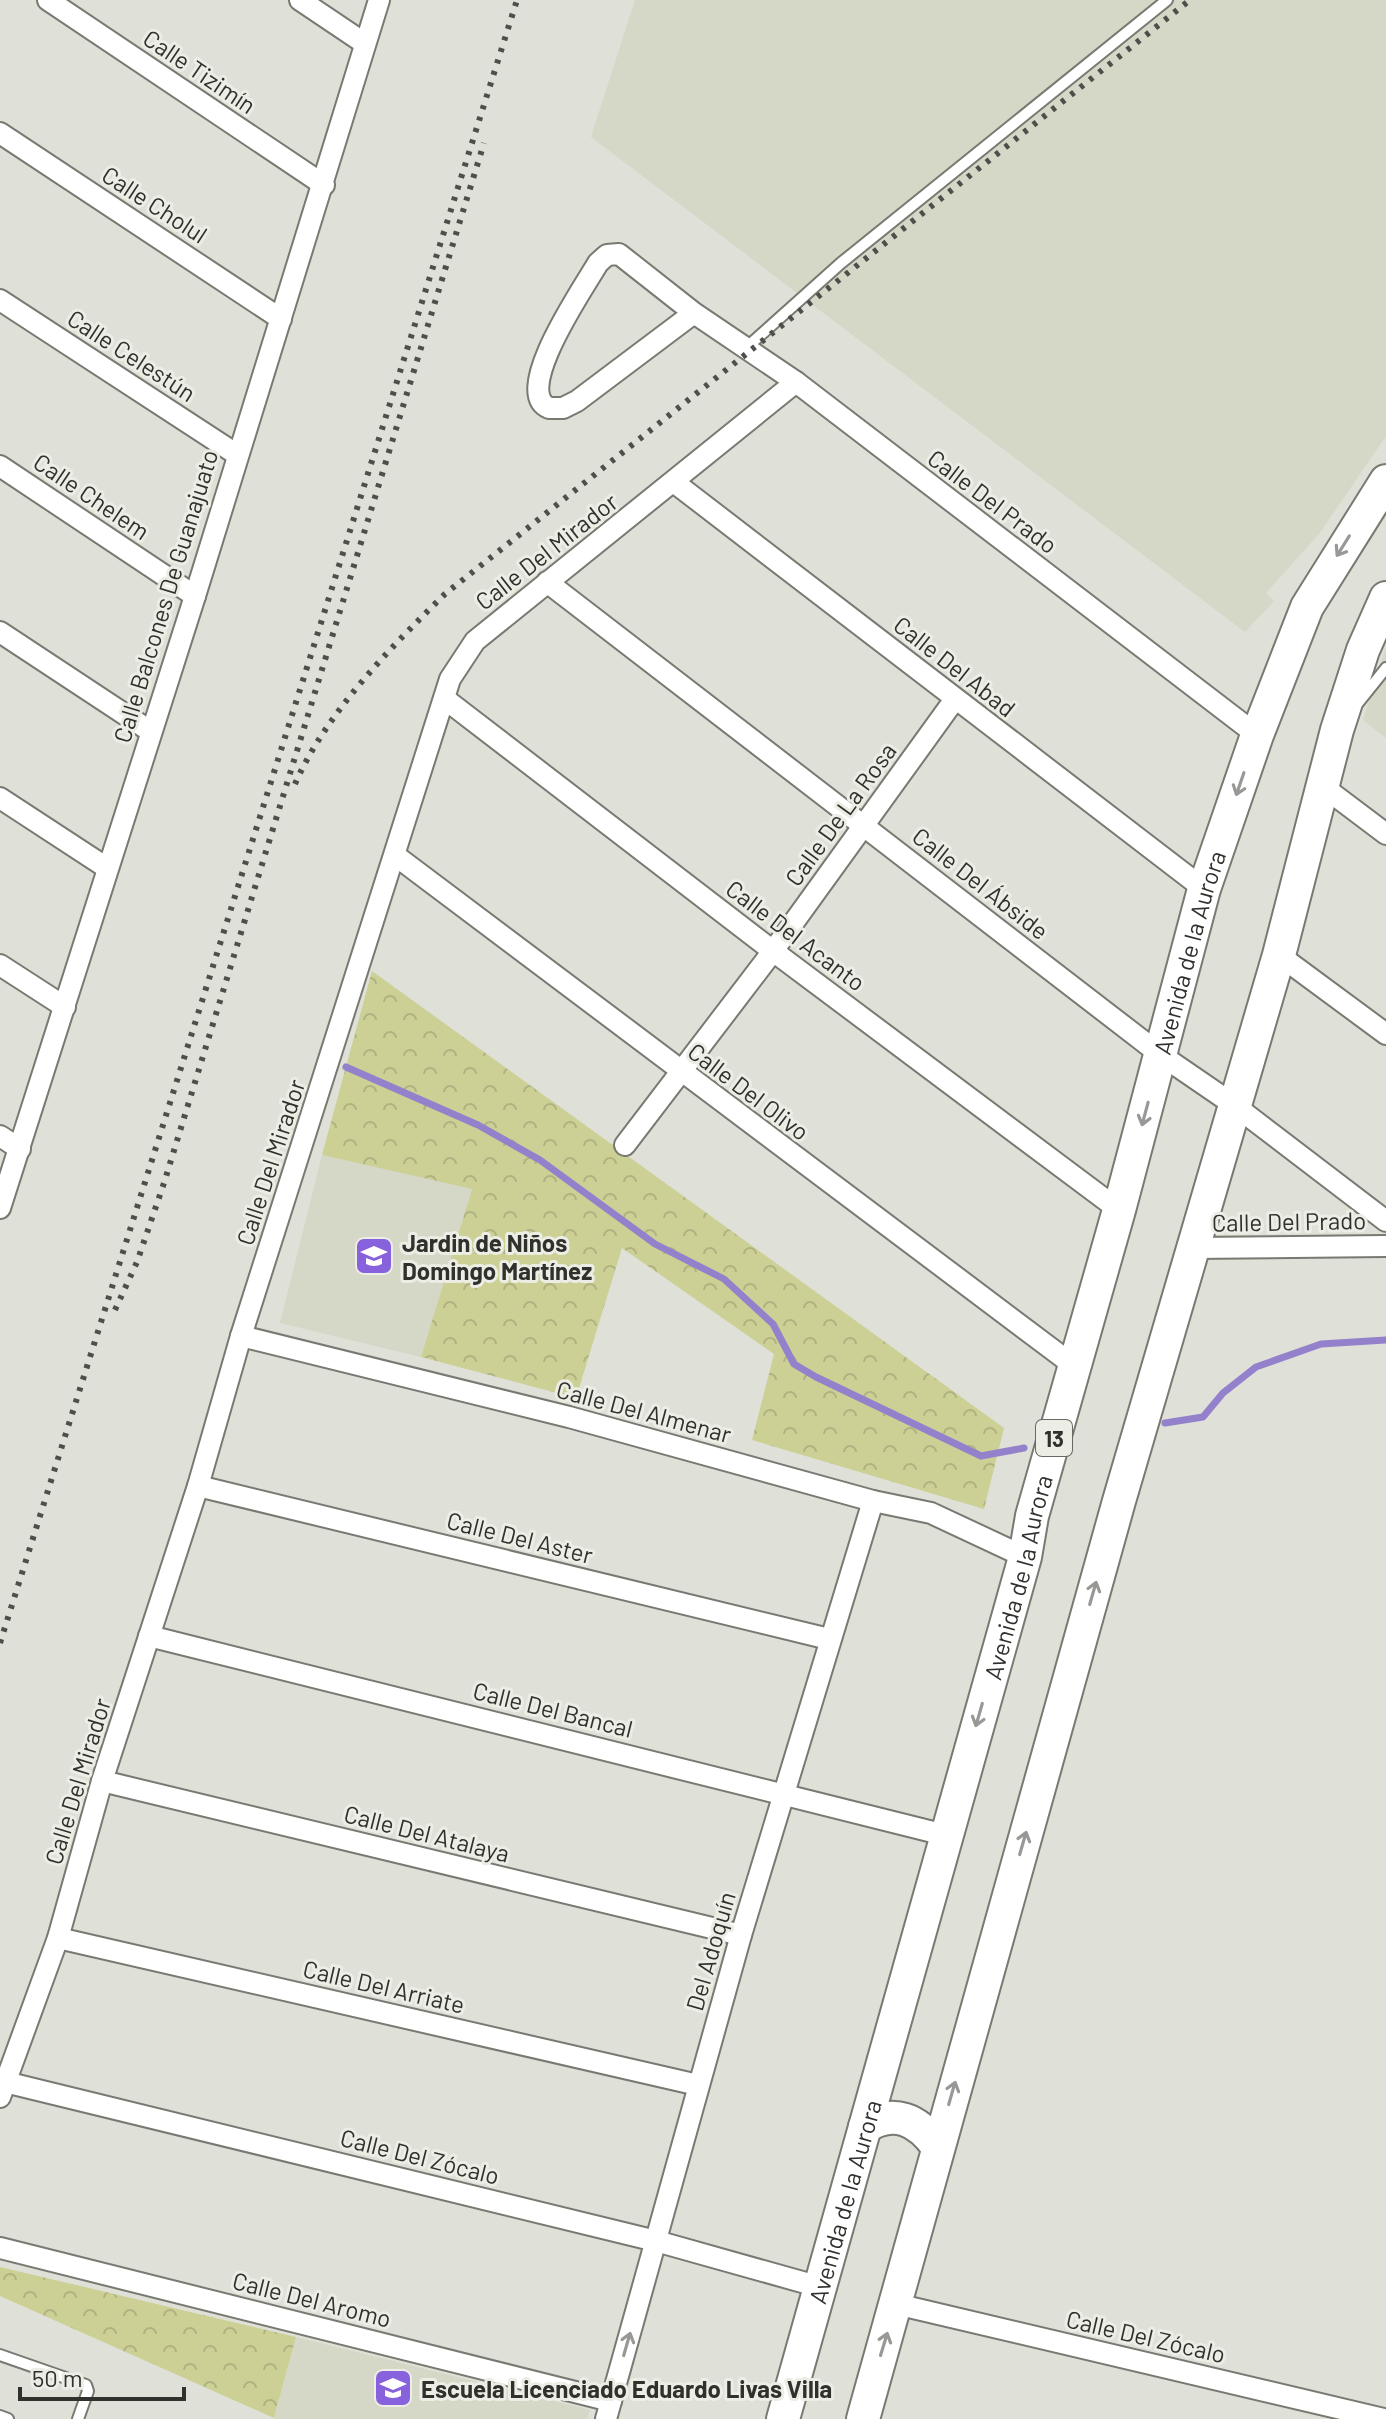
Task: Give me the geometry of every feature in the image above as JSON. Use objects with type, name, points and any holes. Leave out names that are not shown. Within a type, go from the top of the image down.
[{"type":"main road","name":"Avenida de la Aurora","points":[[783,2419],[1025,1557],[1073,1365],[1119,1210],[1204,889],[1257,735],[1307,607],[1386,481]]},
{"type":"main road","points":[[863,2419],[937,2146],[1192,1248],[1279,955],[1321,785],[1363,650],[1386,598]]},
{"type":"main road","points":[[865,2127],[890,2116],[907,2119],[926,2130],[937,2146]]},
{"type":"street","name":"Calle Tizimín","points":[[48,0],[324,185]]},
{"type":"street","points":[[300,0],[364,43]]},
{"type":"street","name":"Calle Balcones De Guanajuato","points":[[0,1208],[195,596],[236,454],[324,185],[379,0]]},
{"type":"street","name":"Calle Cholul","points":[[0,133],[281,319]]},
{"type":"street","name":"Calle Del Prado","points":[[694,313],[577,401],[563,408],[543,406],[537,386],[541,363],[603,256],[619,254],[694,313],[796,382],[1257,735]]},
{"type":"street","name":"Calle Celestún","points":[[0,300],[236,454]]},
{"type":"street","name":"Calle Del Mirador","points":[[3,2089],[58,1938],[102,1781],[198,1486],[241,1336],[450,679],[475,641],[675,483],[757,411],[796,382]]},
{"type":"street","name":"Calle Chelem","points":[[0,466],[195,596]]},
{"type":"street","name":"Calle Del Abad","points":[[675,483],[1204,889]]},
{"type":"street","name":"Calle Del Ábside","points":[[547,582],[1161,1055],[1234,1105],[1386,1221]]},
{"type":"street","points":[[0,632],[150,731]]},
{"type":"street","name":"Calle Del Acanto","points":[[445,699],[773,951],[1119,1210]]},
{"type":"street","name":"Calle De La Rosa","points":[[625,1145],[773,951],[955,699]]},
{"type":"street","points":[[1321,785],[1386,834]]},
{"type":"street","points":[[0,798],[107,868]]},
{"type":"street","name":"Calle Del Olivo","points":[[396,856],[1073,1365]]},
{"type":"street","points":[[1279,955],[1386,1034]]},
{"type":"street","points":[[0,965],[65,1007]]},
{"type":"street","points":[[0,1136],[20,1149]]},
{"type":"street","name":"Calle Del Prado","points":[[1192,1248],[1386,1246]]},
{"type":"street","name":"Calle Del Almenar","points":[[241,1336],[569,1417],[873,1501],[931,1513],[1025,1557]]},
{"type":"street","name":"Calle Del Aster","points":[[198,1486],[829,1639]]},
{"type":"street","name":"Del Adoquín","points":[[608,2410],[741,1935],[873,1501]]},
{"type":"street","name":"Calle Del Bancal","points":[[149,1636],[785,1792],[945,1835]]},
{"type":"street","name":"Calle Del Atalaya","points":[[102,1781],[741,1935]]},
{"type":"street","name":"Calle Del Arriate","points":[[58,1938],[698,2085]]},
{"type":"street","name":"Calle Del Zócalo","points":[[3,2089],[656,2241],[820,2287]]},
{"type":"street","name":"Calle Del Aromo","points":[[0,2248],[608,2410]]},
{"type":"street","name":"Calle Del Zócalo","points":[[896,2304],[1384,2419]]},
{"type":"lane","points":[[746,348],[841,263],[1167,0]]},
{"type":"lane","points":[[1337,730],[1386,668]]},
{"type":"lane","points":[[0,2355],[86,2385],[88,2391],[78,2419]]},
{"type":"lane","points":[[0,2416],[8,2419]]},
{"type":"shaded area","points":[[635,0],[1386,0],[1386,436],[1319,534],[1266,593],[1274,601],[1245,632],[591,137]]},
{"type":"shaded area","points":[[1386,647],[1386,738],[1363,720]]},
{"type":"shaded area","name":"Jardin de Niños Domingo Martínez","points":[[322,1155],[472,1189],[421,1357],[280,1323]]},
{"type":"shaded area","name":"Escuela Licenciado Eduardo Livas Villa","points":[[296,2337],[590,2410],[587,2419],[274,2419]]},
{"type":"green space","points":[[372,971],[1004,1428],[984,1509],[752,1440],[774,1354],[622,1248],[576,1398],[421,1357],[472,1189],[322,1155]]},
{"type":"green space","points":[[0,2267],[296,2337],[274,2418],[0,2296]]},
{"type":"waterway","points":[[346,1067],[478,1125],[540,1160],[655,1244],[724,1279],[773,1324],[794,1364],[816,1377],[981,1456],[1024,1448]]},
{"type":"waterway","points":[[1165,1423],[1203,1417],[1223,1393],[1256,1367],[1321,1344],[1386,1340]]},
{"type":"railway","points":[[0,1643],[517,0]]},
{"type":"railway","points":[[295,784],[308,758],[342,707],[382,659],[445,594],[1190,0]]},
{"type":"railway","points":[[115,1310],[137,1262],[164,1183],[484,143]]},
{"type":"place","name":"Jardin de Niños Domingo Martínez","points":[[374,1256]]},
{"type":"place","name":"Escuela Licenciado Eduardo Livas Villa","points":[[393,2388]]}]
